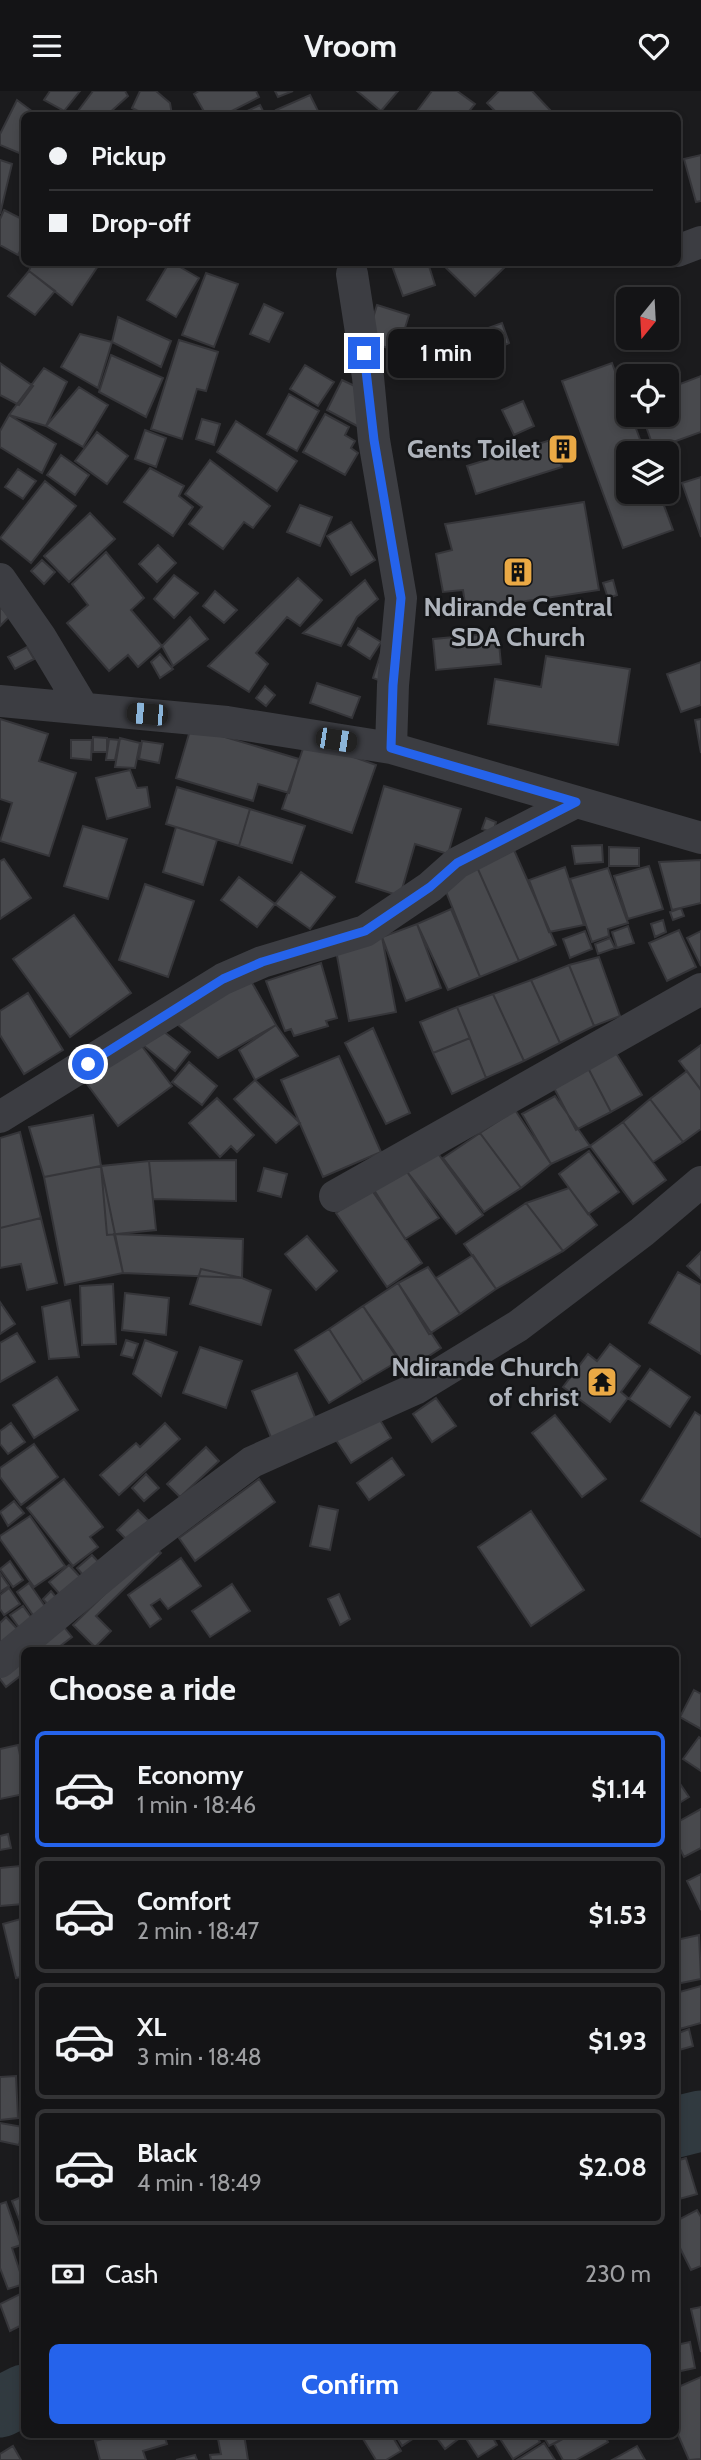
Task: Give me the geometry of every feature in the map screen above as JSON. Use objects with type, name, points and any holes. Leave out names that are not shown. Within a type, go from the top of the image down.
[{"type":"street","points":[[681,250],[701,242]]},
{"type":"street","points":[[352,274],[368,377],[374,440],[401,598],[393,685],[391,748]]},
{"type":"street","points":[[0,579],[41,638],[83,708]]},
{"type":"street","points":[[0,701],[227,722],[391,748],[701,838]]},
{"type":"street","points":[[0,1117],[223,979],[262,962],[365,931],[430,887],[457,863],[576,802]]},
{"type":"street","points":[[335,1196],[701,989]]},
{"type":"street","points":[[0,1663],[136,1549],[252,1462],[415,1389],[518,1326],[642,1232],[701,1182]]},
{"type":"building","points":[[50,91],[80,91],[64,111],[44,100]]},
{"type":"building","points":[[93,91],[125,91],[128,96],[110,112],[77,112]]},
{"type":"building","points":[[140,91],[156,91],[170,103],[172,112],[140,112],[132,108]]},
{"type":"building","points":[[199,91],[256,91],[259,97],[230,112],[204,112],[194,94]]},
{"type":"building","points":[[275,91],[293,91],[278,97]]},
{"type":"building","points":[[357,91],[398,91],[381,111]]},
{"type":"building","points":[[432,91],[457,91],[475,104],[468,112],[416,112]]},
{"type":"building","points":[[499,91],[532,91],[550,110],[496,112],[487,103]]},
{"type":"building","points":[[310,95],[318,112],[277,112],[276,110]]},
{"type":"building","points":[[17,100],[33,112],[21,112],[21,154],[0,145],[0,134]]},
{"type":"building","points":[[260,105],[264,112],[245,112]]},
{"type":"building","points":[[701,155],[701,201],[696,202],[684,159]]},
{"type":"building","points":[[0,160],[12,164],[0,214]]},
{"type":"building","points":[[4,210],[21,218],[21,249],[18,255],[0,245],[0,219]]},
{"type":"building","points":[[31,266],[98,266],[72,305],[29,271]]},
{"type":"building","points":[[167,266],[178,266],[199,278],[176,317],[147,300]]},
{"type":"building","points":[[392,266],[429,266],[435,285],[403,296]]},
{"type":"building","points":[[444,266],[506,266],[475,296]]},
{"type":"building","points":[[29,271],[55,291],[35,315],[8,296]]},
{"type":"building","points":[[206,273],[238,284],[214,347],[182,335]]},
{"type":"building","points":[[264,304],[283,313],[269,342],[250,334]]},
{"type":"building","points":[[377,305],[409,315],[405,328],[440,338],[432,362],[366,341]]},
{"type":"building","points":[[118,317],[171,341],[161,367],[112,342]]},
{"type":"building","points":[[502,323],[509,343],[500,347],[504,362],[470,373],[463,350],[470,348],[466,336]]},
{"type":"building","points":[[80,334],[112,342],[98,388],[61,367]]},
{"type":"building","points":[[179,340],[218,352],[206,391],[197,389],[182,439],[151,429]]},
{"type":"building","points":[[111,355],[163,378],[146,417],[99,392]]},
{"type":"building","points":[[0,363],[33,386],[19,405],[0,395]]},
{"type":"building","points":[[612,363],[616,374],[616,427],[635,427],[641,441],[616,441],[616,504],[663,504],[673,530],[623,548],[562,381]]},
{"type":"building","points":[[305,365],[334,382],[318,406],[290,389]]},
{"type":"building","points":[[44,368],[67,382],[46,426],[9,415]]},
{"type":"building","points":[[701,376],[701,432],[676,441],[651,441],[646,427],[679,427],[679,384]]},
{"type":"building","points":[[342,380],[359,388],[359,427],[327,410]]},
{"type":"building","points":[[79,387],[108,405],[83,447],[46,426]]},
{"type":"building","points":[[289,394],[319,411],[297,451],[267,434]]},
{"type":"building","points":[[523,401],[534,426],[514,435],[502,410]]},
{"type":"building","points":[[325,414],[349,427],[345,435],[355,441],[351,448],[358,453],[345,475],[303,452]]},
{"type":"building","points":[[9,415],[56,444],[42,473],[0,447],[0,431]]},
{"type":"building","points":[[202,419],[220,424],[214,445],[196,439]]},
{"type":"building","points":[[236,421],[297,461],[277,491],[217,452]]},
{"type":"building","points":[[145,430],[166,438],[156,467],[135,459]]},
{"type":"building","points":[[97,432],[128,456],[107,484],[75,461]]},
{"type":"building","points":[[554,439],[562,467],[476,494],[467,466]]},
{"type":"building","name":"Gents Toilet","points":[[567,439],[573,454],[559,459],[554,443]]},
{"type":"building","points":[[61,455],[89,475],[75,495],[47,475]]},
{"type":"building","points":[[210,460],[270,506],[253,528],[244,522],[223,549],[189,524],[202,507],[185,494]]},
{"type":"building","points":[[150,468],[184,486],[179,496],[193,507],[173,536],[124,502]]},
{"type":"building","points":[[18,469],[36,481],[23,499],[5,487]]},
{"type":"building","points":[[701,477],[701,537],[682,483]]},
{"type":"building","points":[[45,481],[76,506],[31,563],[0,538]]},
{"type":"building","name":"Ndirande Central SDA Church","points":[[584,502],[599,590],[466,610],[463,590],[443,592],[436,554],[452,550],[445,524]]},
{"type":"building","points":[[300,505],[332,517],[320,546],[287,532]]},
{"type":"building","points":[[90,513],[115,539],[69,582],[44,556]]},
{"type":"building","points":[[351,522],[375,560],[351,575],[327,536]]},
{"type":"building","points":[[158,545],[176,563],[157,582],[139,564]]},
{"type":"building","points":[[106,552],[144,598],[131,610],[162,646],[138,667],[128,655],[109,671],[67,623],[88,605],[72,584]]},
{"type":"building","points":[[42,560],[55,572],[44,584],[31,571]]},
{"type":"building","points":[[174,575],[198,593],[174,618],[154,599]]},
{"type":"building","points":[[298,578],[322,600],[300,626],[287,617],[256,653],[268,664],[249,692],[208,666]]},
{"type":"building","points":[[365,580],[378,599],[357,617],[341,646],[303,633]]},
{"type":"building","points":[[613,580],[617,595],[608,598],[603,583]]},
{"type":"building","points":[[215,591],[237,610],[224,623],[203,606]]},
{"type":"building","points":[[0,607],[10,616],[0,626]]},
{"type":"building","points":[[190,617],[208,639],[173,666],[162,646]]},
{"type":"building","points":[[358,628],[381,642],[370,659],[348,645]]},
{"type":"building","points":[[498,633],[501,664],[436,670],[433,639]]},
{"type":"building","points":[[27,647],[34,659],[15,669],[8,657]]},
{"type":"building","points":[[160,654],[173,669],[160,678],[151,662]]},
{"type":"building","points":[[380,656],[386,683],[373,678]]},
{"type":"building","points":[[546,656],[630,669],[618,745],[488,724],[495,679],[541,687]]},
{"type":"building","points":[[701,662],[701,705],[681,712],[667,674]]},
{"type":"building","points":[[317,683],[360,697],[352,718],[310,703]]},
{"type":"building","points":[[265,686],[275,695],[266,706],[256,698]]},
{"type":"building","points":[[0,719],[48,734],[39,761],[76,773],[49,856],[0,841],[12,803],[0,799]]},
{"type":"building","points":[[701,719],[701,753],[695,720]]},
{"type":"building","points":[[191,727],[299,759],[289,793],[258,784],[253,801],[176,778]]},
{"type":"building","points":[[93,737],[107,738],[107,752],[93,752]]},
{"type":"building","points":[[120,738],[140,743],[135,768],[115,767]]},
{"type":"building","points":[[109,739],[119,740],[115,760],[106,760]]},
{"type":"building","points":[[71,740],[92,740],[91,760],[71,758]]},
{"type":"building","points":[[306,740],[376,765],[352,833],[282,809]]},
{"type":"building","points":[[142,741],[163,744],[159,763],[139,759]]},
{"type":"building","points":[[130,770],[137,788],[147,787],[150,807],[107,819],[96,778]]},
{"type":"building","points":[[384,786],[461,809],[448,854],[415,844],[400,896],[356,882]]},
{"type":"building","points":[[177,787],[250,809],[239,846],[166,824]]},
{"type":"building","points":[[250,809],[305,826],[292,863],[239,846]]},
{"type":"building","points":[[486,818],[496,822],[493,833],[482,829]]},
{"type":"building","points":[[83,826],[127,839],[108,899],[64,886]]},
{"type":"building","points":[[176,827],[217,840],[203,885],[163,872]]},
{"type":"building","points":[[602,845],[603,862],[575,864],[572,846]]},
{"type":"building","points":[[609,847],[639,848],[639,866],[609,866]]},
{"type":"building","points":[[514,850],[556,945],[519,961],[477,867]]},
{"type":"building","points":[[4,859],[31,898],[0,919],[0,861]]},
{"type":"building","points":[[701,860],[701,903],[672,910],[659,862]]},
{"type":"building","points":[[649,866],[663,909],[628,919],[614,876]]},
{"type":"building","points":[[477,867],[519,961],[480,977],[443,884]]},
{"type":"building","points":[[565,867],[584,925],[549,932],[529,880]]},
{"type":"building","points":[[608,868],[628,923],[608,929],[609,936],[592,942],[570,879]]},
{"type":"building","points":[[301,872],[335,897],[310,929],[275,904]]},
{"type":"building","points":[[239,877],[275,904],[257,927],[221,900]]},
{"type":"building","points":[[145,884],[194,901],[168,977],[119,960]]},
{"type":"building","points":[[681,908],[684,916],[673,920],[670,912]]},
{"type":"building","points":[[451,909],[480,977],[448,990],[417,924]]},
{"type":"building","points":[[74,915],[131,993],[70,1037],[13,959]]},
{"type":"building","points":[[663,920],[666,932],[655,937],[651,924]]},
{"type":"building","points":[[417,924],[441,988],[406,1001],[382,937]]},
{"type":"building","points":[[628,926],[634,943],[617,948],[612,932]]},
{"type":"building","points":[[679,930],[696,967],[667,981],[649,943]]},
{"type":"building","points":[[585,931],[592,949],[570,958],[563,939]]},
{"type":"building","points":[[701,931],[701,966],[687,938]]},
{"type":"building","points":[[382,937],[396,1012],[349,1021],[335,945]]},
{"type":"building","points":[[610,938],[615,948],[598,954],[595,944]]},
{"type":"building","points":[[599,957],[620,1016],[594,1026],[569,965]]},
{"type":"building","points":[[321,963],[337,1018],[326,1021],[328,1026],[294,1036],[291,1029],[285,1031],[266,981]]},
{"type":"building","points":[[569,965],[594,1026],[560,1043],[531,980]]},
{"type":"building","points":[[246,972],[276,1025],[218,1058],[177,1024]]},
{"type":"building","points":[[531,980],[560,1043],[524,1061],[493,994]]},
{"type":"building","points":[[28,993],[63,1050],[24,1074],[0,1035],[0,1011]]},
{"type":"building","points":[[493,994],[524,1061],[486,1078],[457,1007]]},
{"type":"building","points":[[457,1007],[470,1038],[433,1053],[420,1022]]},
{"type":"building","points":[[154,1024],[190,1052],[175,1071],[138,1041]]},
{"type":"building","points":[[276,1025],[298,1056],[255,1080],[239,1050]]},
{"type":"building","points":[[373,1028],[410,1113],[386,1124],[345,1043]]},
{"type":"building","points":[[470,1038],[486,1078],[452,1094],[433,1053]]},
{"type":"building","points":[[138,1041],[172,1086],[118,1126],[84,1080]]},
{"type":"building","points":[[701,1045],[701,1090],[679,1061]]},
{"type":"building","points":[[616,1053],[642,1095],[611,1112],[588,1068]]},
{"type":"building","points":[[339,1056],[381,1152],[323,1177],[281,1080]]},
{"type":"building","points":[[189,1062],[217,1086],[202,1105],[172,1082]]},
{"type":"building","points":[[588,1068],[611,1112],[576,1130],[553,1086]]},
{"type":"building","points":[[687,1071],[701,1090],[701,1129],[683,1142],[650,1099]]},
{"type":"building","points":[[255,1080],[300,1123],[276,1143],[234,1099]]},
{"type":"building","points":[[555,1096],[590,1146],[551,1164],[522,1114]]},
{"type":"building","points":[[217,1098],[254,1135],[237,1152],[231,1146],[220,1157],[189,1123]]},
{"type":"building","points":[[650,1099],[683,1142],[653,1162],[623,1122]]},
{"type":"building","points":[[515,1110],[551,1164],[521,1188],[480,1133]]},
{"type":"building","points":[[93,1115],[101,1166],[44,1177],[29,1127]]},
{"type":"building","points":[[623,1122],[666,1180],[633,1204],[590,1146]]},
{"type":"building","points":[[20,1132],[41,1218],[0,1228],[0,1138]]},
{"type":"building","points":[[480,1133],[521,1188],[484,1212],[443,1158]]},
{"type":"building","points":[[434,1148],[483,1215],[456,1234],[405,1169]]},
{"type":"building","points":[[589,1151],[619,1192],[588,1214],[559,1174]]},
{"type":"building","points":[[236,1160],[236,1201],[153,1199],[149,1161]]},
{"type":"building","points":[[149,1161],[156,1230],[107,1235],[101,1166]]},
{"type":"building","points":[[101,1166],[123,1273],[65,1285],[44,1177]]},
{"type":"building","points":[[264,1168],[287,1174],[281,1197],[258,1191]]},
{"type":"building","points":[[405,1169],[439,1218],[405,1239],[374,1190]]},
{"type":"building","points":[[569,1188],[597,1225],[563,1251],[526,1203]]},
{"type":"building","points":[[371,1189],[422,1263],[387,1287],[336,1213]]},
{"type":"building","points":[[526,1203],[563,1251],[496,1289],[464,1244]]},
{"type":"building","points":[[41,1218],[57,1283],[27,1290],[21,1264],[0,1268],[0,1228]]},
{"type":"building","points":[[114,1234],[243,1239],[242,1278],[123,1273]]},
{"type":"building","points":[[307,1236],[337,1271],[316,1290],[285,1254]]},
{"type":"building","points":[[701,1252],[701,1279],[687,1266]]},
{"type":"building","points":[[473,1255],[496,1289],[460,1314],[436,1278]]},
{"type":"building","points":[[428,1267],[460,1314],[429,1334],[398,1283]]},
{"type":"building","points":[[201,1269],[242,1278],[271,1290],[261,1325],[190,1304]]},
{"type":"building","points":[[678,1272],[701,1285],[701,1354],[649,1323]]},
{"type":"building","points":[[398,1283],[441,1348],[406,1371],[363,1306]]},
{"type":"building","points":[[113,1284],[116,1344],[82,1345],[80,1286]]},
{"type":"building","points":[[125,1293],[169,1298],[166,1335],[122,1330]]},
{"type":"building","points":[[70,1300],[79,1357],[49,1359],[42,1307]]},
{"type":"building","points":[[0,1302],[15,1324],[0,1334]]},
{"type":"building","points":[[363,1306],[400,1360],[363,1382],[329,1329]]},
{"type":"building","points":[[329,1329],[363,1382],[329,1403],[295,1350]]},
{"type":"building","points":[[17,1333],[35,1362],[0,1382],[0,1343]]},
{"type":"building","points":[[126,1340],[138,1344],[133,1358],[121,1355]]},
{"type":"building","points":[[145,1340],[177,1352],[161,1396],[133,1374]]},
{"type":"building","points":[[610,1344],[640,1366],[621,1392],[628,1398],[610,1422],[563,1387],[588,1354],[597,1361]]},
{"type":"building","points":[[200,1347],[242,1361],[226,1408],[183,1393]]},
{"type":"building","points":[[650,1369],[690,1397],[670,1427],[629,1399]]},
{"type":"building","points":[[297,1373],[317,1422],[272,1440],[252,1391]]},
{"type":"building","points":[[57,1377],[78,1410],[34,1438],[13,1405]]},
{"type":"building","points":[[436,1398],[456,1426],[432,1442],[413,1414]]},
{"type":"building","points":[[695,1412],[701,1416],[701,1537],[641,1501]]},
{"type":"building","points":[[377,1415],[391,1438],[351,1463],[336,1440]]},
{"type":"building","points":[[555,1415],[606,1479],[582,1497],[532,1433]]},
{"type":"building","points":[[11,1423],[25,1442],[8,1454],[0,1444],[0,1431]]},
{"type":"building","points":[[165,1423],[180,1439],[119,1495],[100,1475],[136,1443],[140,1447]]},
{"type":"building","points":[[34,1444],[58,1477],[21,1505],[0,1477],[0,1468]]},
{"type":"building","points":[[206,1447],[219,1461],[180,1497],[167,1484]]},
{"type":"building","points":[[392,1458],[404,1475],[369,1500],[357,1483]]},
{"type":"building","points":[[146,1474],[159,1488],[144,1501],[132,1488]]},
{"type":"building","points":[[64,1479],[103,1527],[90,1537],[98,1547],[73,1566],[27,1508]]},
{"type":"building","points":[[259,1479],[275,1502],[195,1561],[179,1538]]},
{"type":"building","points":[[14,1501],[24,1513],[8,1526],[0,1512]]},
{"type":"building","points":[[319,1506],[338,1510],[330,1550],[310,1546]]},
{"type":"building","points":[[138,1510],[149,1521],[128,1541],[117,1530]]},
{"type":"building","points":[[531,1511],[584,1590],[531,1626],[478,1547]]},
{"type":"building","points":[[30,1516],[65,1566],[34,1587],[0,1539],[0,1536]]},
{"type":"building","points":[[154,1546],[161,1553],[96,1616],[111,1631],[95,1647],[73,1625]]},
{"type":"building","points":[[92,1555],[103,1567],[88,1581],[77,1568]]},
{"type":"building","points":[[181,1558],[201,1586],[168,1609],[160,1599],[151,1605],[161,1619],[150,1627],[128,1595]]},
{"type":"building","points":[[10,1561],[23,1580],[13,1587],[0,1569]]},
{"type":"building","points":[[69,1565],[84,1581],[64,1599],[49,1582]]},
{"type":"building","points":[[0,1573],[9,1586],[0,1592]]},
{"type":"building","points":[[29,1583],[49,1612],[37,1621],[17,1592]]},
{"type":"building","points":[[232,1584],[250,1611],[210,1637],[192,1611]]},
{"type":"building","points":[[9,1588],[20,1604],[4,1615],[0,1609],[0,1595]]},
{"type":"building","points":[[51,1591],[60,1602],[52,1610],[43,1599]]},
{"type":"building","points":[[339,1594],[350,1619],[340,1625],[328,1599]]},
{"type":"building","points":[[23,1606],[36,1624],[23,1633],[10,1615]]},
{"type":"building","points":[[6,1617],[22,1634],[0,1654],[0,1623]]},
{"type":"building","points":[[64,1627],[72,1637],[59,1647],[37,1647]]},
{"type":"building","points":[[21,1658],[21,1675],[6,1687],[0,1674]]},
{"type":"building","points":[[694,1690],[701,1694],[701,1729],[680,1717]]},
{"type":"building","points":[[699,1737],[701,1739],[701,1771],[683,1759]]},
{"type":"building","points":[[18,1745],[21,1795],[0,1799],[0,1749]]},
{"type":"building","points":[[679,1782],[689,1797],[679,1803]]},
{"type":"building","points":[[701,1809],[701,1848],[684,1857],[679,1847],[679,1821]]},
{"type":"building","points":[[8,1834],[11,1848],[0,1850],[0,1836]]},
{"type":"building","points":[[20,1866],[21,1904],[0,1906],[0,1868]]},
{"type":"building","points":[[701,1874],[701,1910],[687,1881]]},
{"type":"building","points":[[21,1919],[21,1977],[16,1978],[3,1924]]},
{"type":"building","points":[[699,1935],[701,1979],[679,1983],[679,1939]]},
{"type":"building","points":[[701,1986],[701,2023],[679,2029],[679,1992]]},
{"type":"building","points":[[689,2029],[693,2046],[679,2050],[679,2033]]},
{"type":"building","points":[[16,2076],[18,2118],[0,2120],[0,2077]]},
{"type":"building","points":[[0,2123],[21,2127],[19,2145],[0,2141]]},
{"type":"building","points":[[686,2158],[697,2194],[679,2199],[679,2160]]},
{"type":"building","points":[[21,2197],[21,2224],[12,2201]]},
{"type":"building","points":[[6,2202],[21,2245],[12,2248],[21,2275],[21,2285],[8,2289],[0,2268],[0,2204]]},
{"type":"building","points":[[697,2210],[701,2217],[701,2266],[691,2270],[679,2246],[679,2219]]},
{"type":"building","points":[[21,2294],[21,2326],[10,2331],[0,2304]]},
{"type":"building","points":[[701,2307],[701,2352],[691,2309]]},
{"type":"building","points":[[690,2342],[695,2368],[679,2371],[679,2344]]},
{"type":"building","points":[[701,2377],[701,2459],[689,2460],[679,2437],[679,2387]]},
{"type":"building","points":[[106,2438],[165,2438],[167,2444],[143,2451],[146,2460],[100,2460],[95,2441]]},
{"type":"building","points":[[218,2438],[245,2438],[248,2460],[211,2460],[210,2455],[221,2454]]},
{"type":"building","points":[[362,2438],[393,2438],[401,2451],[386,2460],[376,2460]]},
{"type":"building","points":[[397,2438],[414,2438],[402,2446]]},
{"type":"building","points":[[437,2438],[460,2438],[445,2449]]},
{"type":"building","points":[[466,2438],[493,2438],[497,2445],[478,2457]]},
{"type":"building","points":[[500,2438],[538,2438],[540,2442],[513,2459]]},
{"type":"building","points":[[544,2438],[564,2438],[549,2446]]},
{"type":"building","points":[[565,2438],[606,2438],[608,2442],[576,2460],[563,2460],[554,2444]]},
{"type":"building","points":[[544,2443],[555,2460],[517,2460]]},
{"type":"building","points":[[13,2446],[21,2460],[0,2460],[0,2454]]},
{"type":"building","points":[[637,2446],[645,2460],[612,2460]]},
{"type":"building","points":[[195,2455],[197,2460],[176,2460]]},
{"type":"waterway","points":[[679,2126],[701,2121]]},
{"type":"waterway","points":[[0,2407],[21,2396]]},
{"type":"place","name":"Gents Toilet","points":[[563,449]]},
{"type":"place","name":"Ndirande Central SDA Church","points":[[518,572]]},
{"type":"place","name":"Ndirande Church of christ","points":[[602,1382]]},
{"type":"route","points":[[88,1064],[223,979],[262,962],[365,931],[430,887],[457,863],[576,802],[391,748],[393,685],[401,598],[374,440],[364,353]]}]
